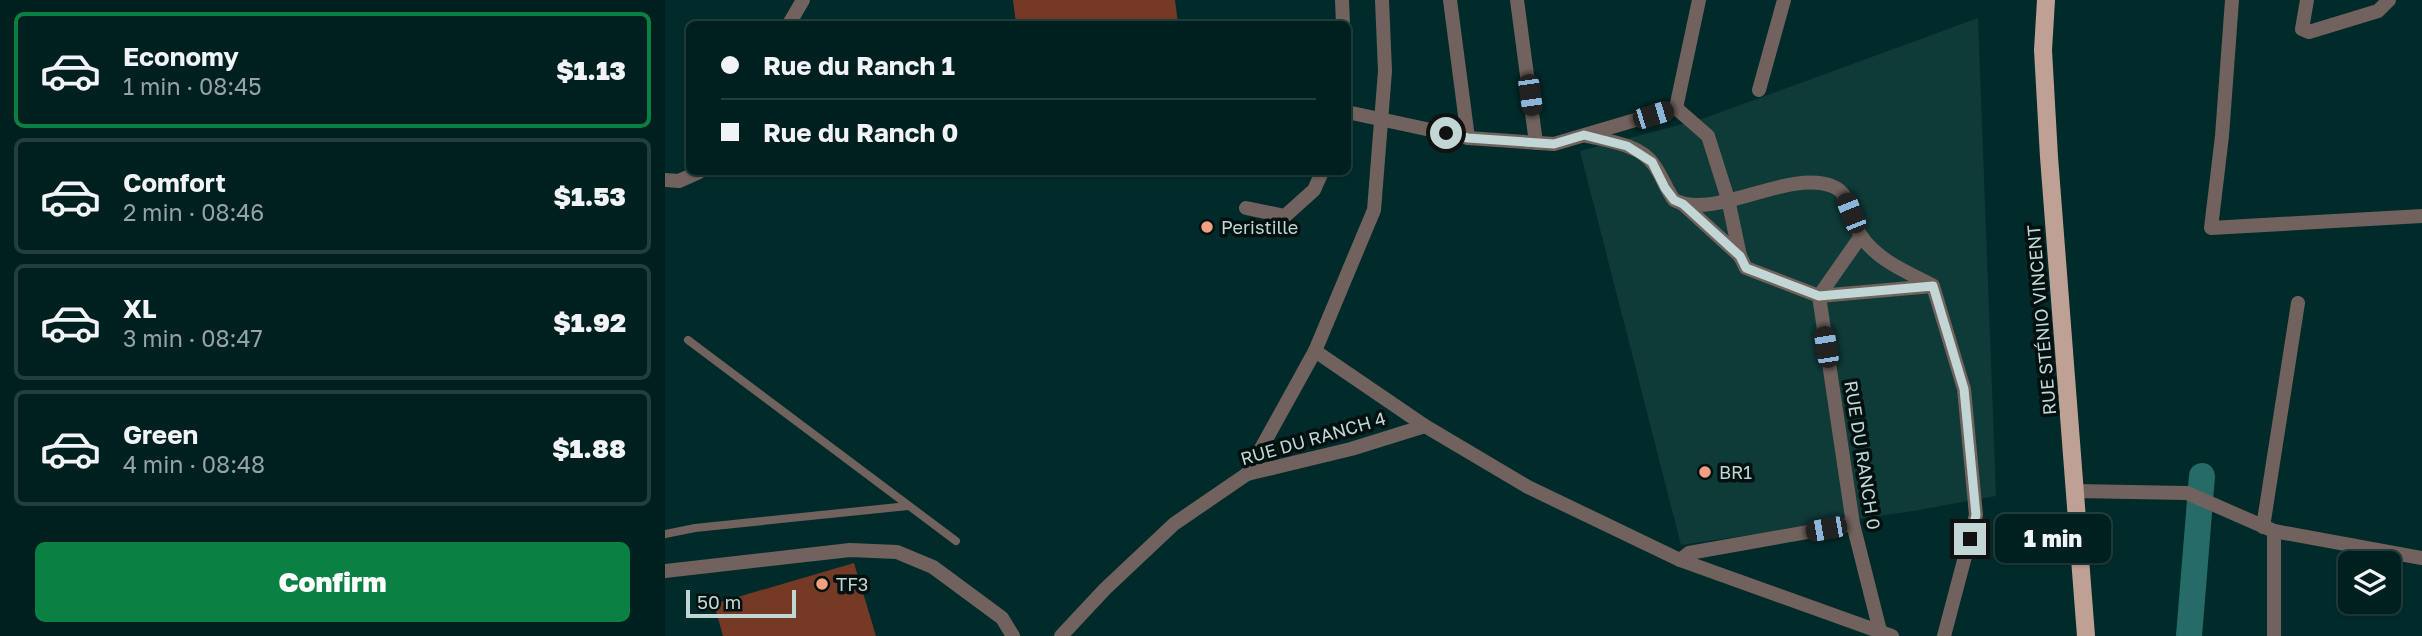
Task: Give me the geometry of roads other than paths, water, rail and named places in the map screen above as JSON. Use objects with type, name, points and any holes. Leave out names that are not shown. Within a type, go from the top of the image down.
[{"type":"main road","name":"RUE STÉNIO VINCENT","points":[[2046,0],[2043,50],[2049,157],[2086,636]]},
{"type":"street","points":[[791,21],[803,0]]},
{"type":"street","points":[[1342,0],[1343,21]]},
{"type":"street","points":[[1247,474],[1315,351],[1374,210],[1385,71],[1382,0]]},
{"type":"street","points":[[1450,0],[1468,138]]},
{"type":"street","points":[[1517,0],[1536,143]]},
{"type":"street","points":[[1675,108],[1699,0]]},
{"type":"street","points":[[1759,90],[1784,0]]},
{"type":"street","points":[[2232,0],[2222,136],[2211,228],[2422,216]]},
{"type":"street","points":[[2307,0],[2302,29],[2309,32],[2378,11],[2389,0]]},
{"type":"street","points":[[1351,113],[1468,138],[1554,144],[1675,108]]},
{"type":"street","points":[[1675,108],[1709,136],[1728,199],[1740,256],[1746,268],[1819,296],[1933,286]]},
{"type":"street","points":[[1584,135],[1627,146],[1640,153],[1652,162],[1674,200],[1691,206],[1797,184],[1817,182],[1835,186],[1844,194],[1861,236],[1889,263],[1933,286],[1964,389],[1976,515],[1944,636]]},
{"type":"street","points":[[672,181],[690,175]]},
{"type":"street","points":[[1246,208],[1285,215],[1314,190],[1321,175]]},
{"type":"street","points":[[1683,204],[1740,256]]},
{"type":"street","points":[[1819,296],[1861,236]]},
{"type":"street","name":"RUE DU RANCH 0","points":[[1819,296],[1853,524],[1886,633]]},
{"type":"street","points":[[2274,636],[2268,529],[2298,303]]},
{"type":"street","points":[[1315,351],[1425,426],[1528,487],[1680,560],[1886,633]]},
{"type":"street","name":"RUE DU RANCH 4","points":[[1061,636],[1105,589],[1174,524],[1247,474],[1351,449],[1425,426]]},
{"type":"street","points":[[2075,491],[2187,493],[2268,529],[2422,558]]},
{"type":"street","points":[[1680,560],[1689,552],[1853,524]]},
{"type":"street","points":[[665,571],[850,550],[897,552],[943,575],[1002,618],[1013,636]]},
{"type":"lane","points":[[688,340],[956,541]]},
{"type":"lane","points":[[665,534],[695,528],[908,506]]},
{"type":"waterway","points":[[2189,636],[2202,476]]},
{"type":"place","name":"Peristille","points":[[1207,227]]},
{"type":"place","name":"BR1","points":[[1705,472]]},
{"type":"place","name":"TF3","points":[[822,584]]}]
